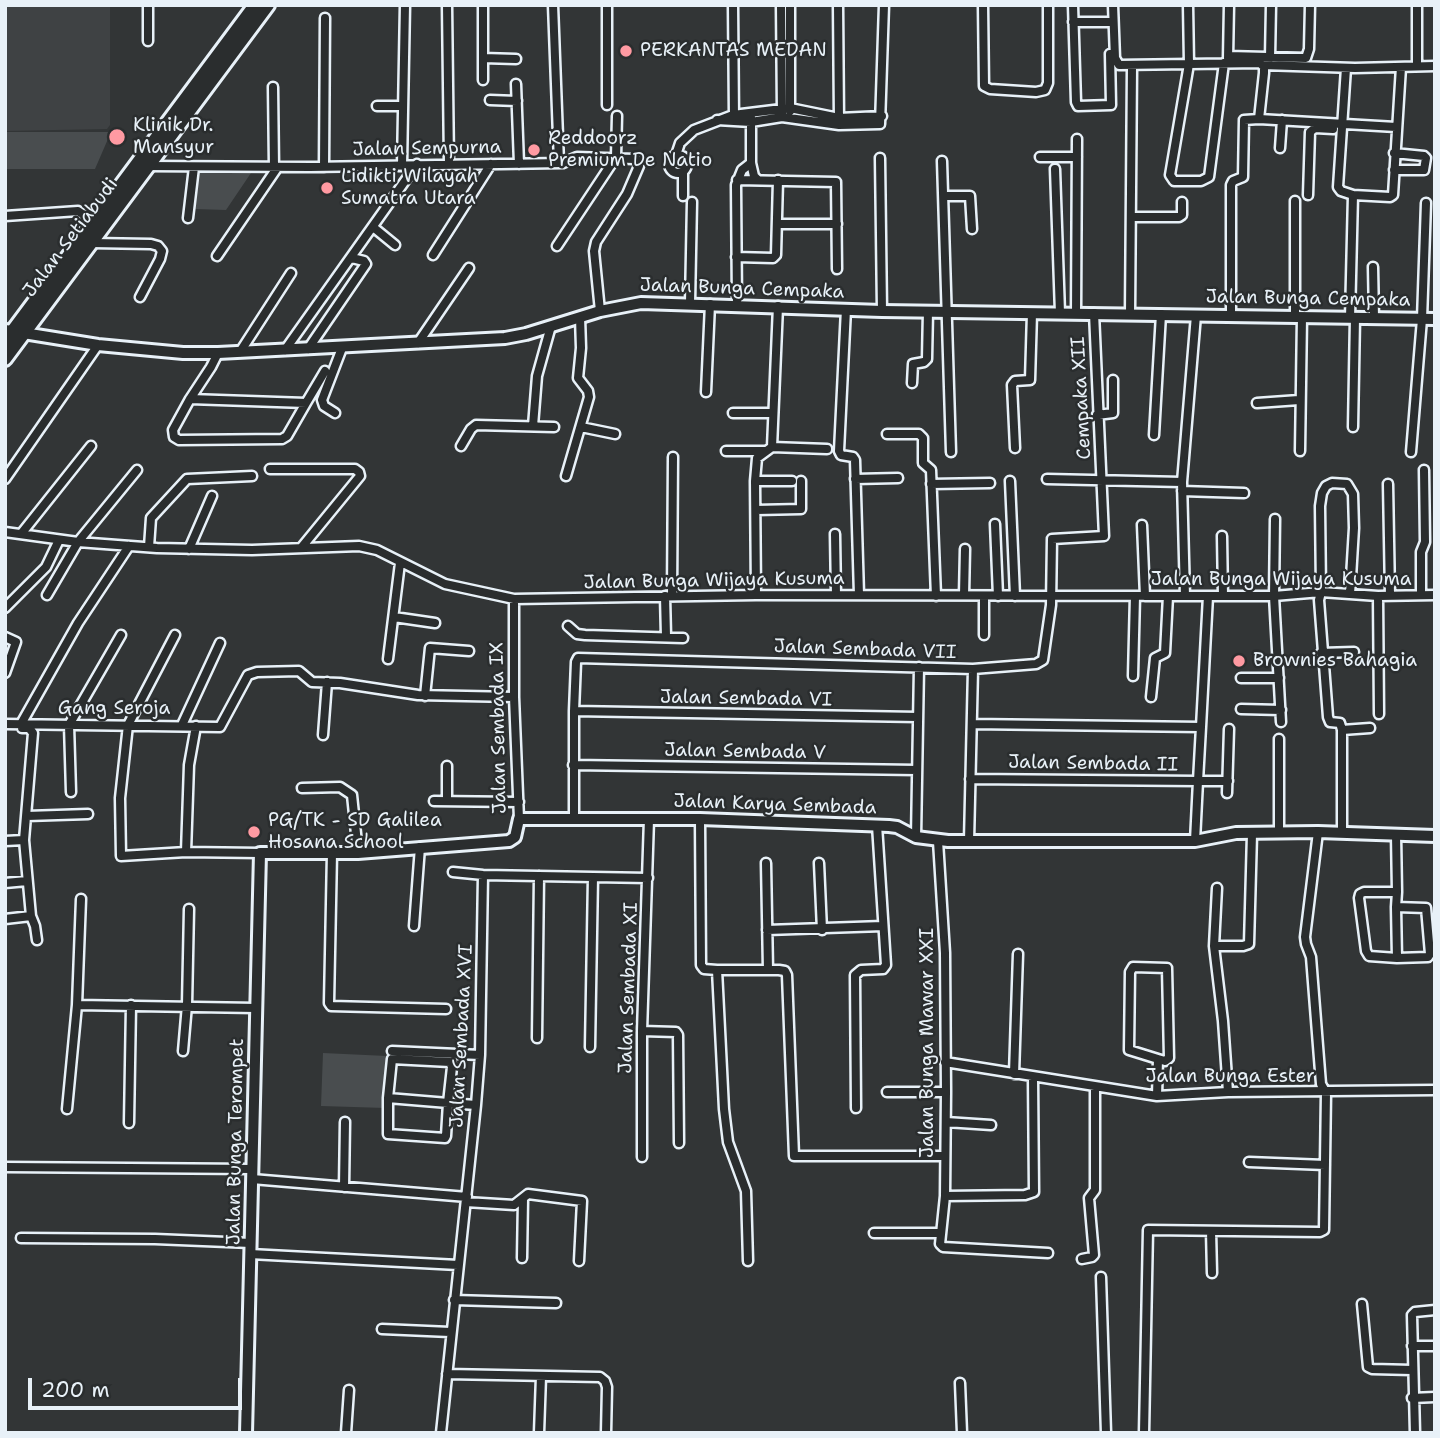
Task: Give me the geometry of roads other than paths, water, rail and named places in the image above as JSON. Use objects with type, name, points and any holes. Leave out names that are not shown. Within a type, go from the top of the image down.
[{"type":"main road","name":"Jalan Setiabudi","points":[[12,334],[92,243],[142,165],[255,5]]},
{"type":"main road","name":"Jalan Setiabudi","points":[[5,359],[12,334],[94,222],[268,5]]},
{"type":"street","points":[[148,5],[148,41]]},
{"type":"street","points":[[402,164],[405,5]]},
{"type":"street","points":[[447,5],[449,164]]},
{"type":"street","points":[[483,5],[483,80]]},
{"type":"street","points":[[553,5],[559,163]]},
{"type":"street","points":[[607,5],[607,105]]},
{"type":"street","points":[[733,5],[734,119]]},
{"type":"street","points":[[781,5],[786,33]]},
{"type":"street","points":[[786,113],[786,33],[790,5]]},
{"type":"street","points":[[838,5],[839,122]]},
{"type":"street","points":[[677,155],[677,148],[685,136],[717,120],[786,113],[839,122],[881,116],[884,5]]},
{"type":"street","points":[[983,5],[984,86],[990,89],[1036,92],[1045,90],[1048,83],[1048,5]]},
{"type":"street","points":[[1073,5],[1076,104],[1108,106],[1112,103],[1109,22],[1111,5]]},
{"type":"street","points":[[1111,5],[1115,61],[1119,65],[1132,67],[1300,60],[1308,56],[1310,5]]},
{"type":"street","points":[[1188,5],[1189,64],[1170,175],[1174,181],[1201,181],[1209,177],[1226,61],[1229,5]]},
{"type":"street","points":[[1259,119],[1271,5]]},
{"type":"street","points":[[1417,5],[1417,66]]},
{"type":"street","points":[[324,167],[325,19]]},
{"type":"street","points":[[1073,22],[1109,22]]},
{"type":"street","points":[[483,58],[516,59]]},
{"type":"street","points":[[1266,61],[1346,68],[1435,66]]},
{"type":"street","points":[[1130,314],[1132,67]]},
{"type":"street","points":[[1346,68],[1338,185],[1341,191],[1353,195],[1392,197],[1401,67]]},
{"type":"street","points":[[516,84],[519,164]]},
{"type":"street","points":[[217,256],[275,167],[273,87]]},
{"type":"street","points":[[490,100],[517,101]]},
{"type":"street","points":[[377,106],[403,106]]},
{"type":"street","points":[[557,246],[616,157],[618,116]]},
{"type":"street","points":[[751,118],[751,157],[754,176],[757,179]]},
{"type":"street","points":[[1231,316],[1231,185],[1233,181],[1243,177],[1244,120],[1282,120],[1343,127]]},
{"type":"street","points":[[1280,148],[1282,120]]},
{"type":"street","points":[[1308,195],[1310,132],[1315,128],[1396,127]]},
{"type":"street","points":[[1076,314],[1077,139]]},
{"type":"street","points":[[1394,153],[1426,158],[1424,170],[1394,170]]},
{"type":"street","points":[[677,155],[686,160],[683,196]]},
{"type":"street","points":[[677,155],[670,159],[668,168],[674,173],[683,173]]},
{"type":"street","name":"Jalan Sempurna","points":[[142,165],[324,167],[519,164],[559,163],[577,157],[616,157]]},
{"type":"street","points":[[600,311],[594,247],[627,194],[639,166],[638,160],[616,157]]},
{"type":"street","points":[[737,305],[737,180],[751,157]]},
{"type":"street","points":[[1040,157],[1077,157]]},
{"type":"street","points":[[880,158],[882,311]]},
{"type":"street","points":[[942,161],[951,452]]},
{"type":"street","points":[[285,350],[417,164]]},
{"type":"street","points":[[433,255],[491,164]]},
{"type":"street","points":[[188,218],[194,167]]},
{"type":"street","points":[[1055,169],[1060,313]]},
{"type":"street","points":[[737,180],[836,182],[837,269]]},
{"type":"street","points":[[736,257],[774,257],[777,253],[778,180]]},
{"type":"street","points":[[1353,195],[1353,427]]},
{"type":"street","points":[[944,196],[970,196],[972,229]]},
{"type":"street","points":[[1295,201],[1300,451]]},
{"type":"street","points":[[690,303],[692,202]]},
{"type":"street","points":[[1131,217],[1181,216],[1182,202]]},
{"type":"street","points":[[1411,452],[1422,319],[1426,203]]},
{"type":"street","points":[[5,216],[78,211],[94,222]]},
{"type":"street","points":[[777,224],[837,224]]},
{"type":"street","points":[[373,227],[395,244]]},
{"type":"street","points":[[92,243],[158,246],[162,251],[160,259],[140,297]]},
{"type":"street","points":[[308,349],[366,264],[365,261],[352,258]]},
{"type":"street","points":[[1373,267],[1374,317]]},
{"type":"street","points":[[418,343],[469,268]]},
{"type":"street","points":[[240,352],[291,273]]},
{"type":"street","name":"Jalan Bunga Cempaka","points":[[12,334],[183,353],[342,348],[505,338],[600,311],[641,303],[928,312],[1435,319]]},
{"type":"street","points":[[706,392],[710,304]]},
{"type":"street","points":[[756,595],[755,481],[757,458],[769,449],[778,306]]},
{"type":"street","points":[[846,309],[839,451],[841,455],[855,458],[859,595]]},
{"type":"street","points":[[912,383],[913,364],[927,359],[928,312]]},
{"type":"street","points":[[1014,448],[1012,385],[1015,381],[1031,380],[1032,313]]},
{"type":"street","name":"Cempaka XII","points":[[1051,595],[1052,538],[1104,537],[1094,313]]},
{"type":"street","points":[[1154,435],[1161,314]]},
{"type":"street","points":[[1185,596],[1182,486],[1196,315]]},
{"type":"street","points":[[566,476],[589,394],[578,378],[580,317]]},
{"type":"street","points":[[533,426],[537,376],[551,326]]},
{"type":"street","points":[[5,479],[98,345]]},
{"type":"street","points":[[335,413],[324,407],[322,400],[342,348]]},
{"type":"street","points":[[218,353],[173,430],[176,439],[285,438],[325,371]]},
{"type":"street","points":[[1097,415],[1112,413],[1113,380]]},
{"type":"street","points":[[190,399],[306,403]]},
{"type":"street","points":[[1258,403],[1299,400]]},
{"type":"street","points":[[733,413],[773,413]]},
{"type":"street","points":[[461,446],[476,425],[554,427]]},
{"type":"street","points":[[581,427],[615,434]]},
{"type":"street","points":[[887,434],[922,435],[923,463],[931,470],[936,596]]},
{"type":"street","points":[[21,534],[91,446]]},
{"type":"street","points":[[726,451],[827,449]]},
{"type":"street","points":[[666,636],[673,457]]},
{"type":"street","points":[[270,469],[355,469],[359,472],[360,476],[300,548]]},
{"type":"street","points":[[47,595],[78,542],[137,470]]},
{"type":"street","points":[[1421,595],[1421,552],[1425,542],[1424,470]]},
{"type":"street","points":[[149,547],[151,517],[187,479],[252,476]]},
{"type":"street","points":[[855,479],[898,478]]},
{"type":"street","points":[[1047,479],[1182,486],[1244,493]]},
{"type":"street","points":[[755,481],[797,481],[801,509],[756,510]]},
{"type":"street","points":[[1010,481],[1014,596]]},
{"type":"street","points":[[1342,834],[1342,730],[1340,723],[1328,720],[1319,600],[1322,493],[1326,486],[1342,482],[1351,488],[1353,494],[1350,594]]},
{"type":"street","points":[[931,484],[990,483]]},
{"type":"street","points":[[1388,484],[1390,595]]},
{"type":"street","points":[[188,549],[212,496]]},
{"type":"street","points":[[1275,519],[1274,596],[1281,722]]},
{"type":"street","points":[[995,524],[998,596]]},
{"type":"street","points":[[1133,677],[1140,596],[1142,525]]},
{"type":"street","name":"Jalan Bunga Wijaya Kusuma","points":[[5,531],[78,542],[188,549],[359,547],[377,550],[445,584],[514,599],[756,595],[1435,595]]},
{"type":"street","points":[[835,534],[836,595]]},
{"type":"street","points":[[1222,536],[1223,596]]},
{"type":"street","points":[[5,608],[46,567],[59,540]]},
{"type":"street","points":[[21,724],[78,623],[129,546]]},
{"type":"street","points":[[964,595],[965,549]]},
{"type":"street","points":[[388,659],[400,563]]},
{"type":"street","points":[[973,669],[1036,664],[1042,660],[1051,595]]},
{"type":"street","points":[[984,596],[984,635]]},
{"type":"street","points":[[1151,697],[1155,658],[1165,653],[1168,596]]},
{"type":"street","points":[[1208,596],[1198,781],[1228,781]]},
{"type":"street","points":[[1378,596],[1379,714]]},
{"type":"street","name":"Jalan Sembada IX","points":[[128,725],[120,798],[121,856],[186,852],[358,853],[509,841],[515,837],[519,820],[514,697],[514,599]]},
{"type":"street","points":[[394,617],[435,623]]},
{"type":"street","points":[[568,626],[577,634],[585,635],[683,638]]},
{"type":"street","points":[[71,792],[69,725],[121,635]]},
{"type":"street","points":[[128,725],[175,635]]},
{"type":"street","points":[[5,637],[14,639],[16,644],[5,673]]},
{"type":"street","points":[[182,725],[220,643]]},
{"type":"street","points":[[425,696],[430,648],[469,651]]},
{"type":"street","points":[[1321,653],[1353,652]]},
{"type":"street","name":"Jalan Sembada VII","points":[[574,711],[576,662],[583,656],[973,669],[969,841]]},
{"type":"street","points":[[916,837],[919,667]]},
{"type":"street","name":"Gang Seroja","points":[[5,726],[218,727],[222,725],[251,673],[299,671],[311,681],[327,682]]},
{"type":"street","points":[[1241,678],[1279,678]]},
{"type":"street","points":[[323,735],[327,682],[425,696],[514,697]]},
{"type":"street","points":[[1241,709],[1281,710]]},
{"type":"street","points":[[574,711],[574,819]]},
{"type":"street","name":"Jalan Sembada VI","points":[[574,711],[918,718]]},
{"type":"street","points":[[972,724],[1201,727]]},
{"type":"street","points":[[5,726],[29,728],[33,733],[24,840],[31,916],[37,940]]},
{"type":"street","points":[[186,852],[188,765],[196,726]]},
{"type":"street","points":[[1342,730],[1370,728]]},
{"type":"street","points":[[1227,793],[1229,729]]},
{"type":"street","points":[[1279,739],[1279,833]]},
{"type":"street","name":"Jalan Sembada V","points":[[573,765],[917,770]]},
{"type":"street","points":[[447,766],[447,801]]},
{"type":"street","name":"Jalan Sembada II","points":[[970,779],[1198,781],[1195,841]]},
{"type":"street","points":[[302,788],[340,786],[352,794],[358,853]]},
{"type":"street","points":[[433,800],[519,802]]},
{"type":"street","points":[[27,816],[88,814]]},
{"type":"street","name":"Jalan Sembada XI","points":[[642,1157],[642,1031],[649,819]]},
{"type":"street","points":[[699,819],[700,959],[704,969],[785,971],[787,975],[794,1156],[944,1156]]},
{"type":"street","name":"Jalan Karya Sembada","points":[[519,820],[699,819],[877,825],[897,827],[916,837],[938,841],[1195,841],[1236,834],[1318,832],[1435,836]]},
{"type":"street","points":[[856,1108],[855,975],[861,970],[883,969],[886,965],[877,825]]},
{"type":"street","points":[[1144,1433],[1147,1231],[1323,1232],[1326,1093],[1321,1084],[1311,957],[1306,944],[1318,832]]},
{"type":"street","points":[[1214,946],[1249,944],[1252,834]]},
{"type":"street","points":[[1396,835],[1397,958]]},
{"type":"street","points":[[5,841],[24,840]]},
{"type":"street","name":"Jalan Bunga Mawar XXI","points":[[938,841],[946,953],[945,1196],[940,1244],[943,1247],[1048,1253]]},
{"type":"street","points":[[414,926],[420,848]]},
{"type":"street","name":"Jalan Bunga Terompet","points":[[246,1433],[260,853]]},
{"type":"street","points":[[332,853],[331,1006],[446,1009]]},
{"type":"street","points":[[766,863],[768,970]]},
{"type":"street","points":[[819,863],[822,930]]},
{"type":"street","points":[[453,872],[648,878]]},
{"type":"street","name":"Jalan Sembada XVI","points":[[441,1433],[480,1055],[483,875]]},
{"type":"street","points":[[537,1038],[539,876]]},
{"type":"street","points":[[590,1047],[593,877]]},
{"type":"street","points":[[5,883],[27,881]]},
{"type":"street","points":[[1217,888],[1214,946],[1228,1092]]},
{"type":"street","points":[[1396,907],[1426,908],[1430,954],[1427,957],[1371,957],[1367,954],[1360,894],[1397,892]]},
{"type":"street","points":[[67,1109],[77,1005],[81,899]]},
{"type":"street","points":[[183,1051],[187,1005],[188,909]]},
{"type":"street","points":[[5,919],[31,916]]},
{"type":"street","points":[[767,930],[883,926]]},
{"type":"street","points":[[1014,1074],[1018,954]]},
{"type":"street","points":[[1133,968],[1167,968],[1169,1058],[1158,1059],[1129,1050],[1130,972],[1133,968]]},
{"type":"street","points":[[717,970],[724,1118],[731,1152],[746,1191],[748,1261]]},
{"type":"street","points":[[77,1005],[256,1008]]},
{"type":"street","points":[[129,1123],[131,1005]]},
{"type":"street","points":[[642,1031],[676,1032],[678,1035],[680,1143]]},
{"type":"street","points":[[392,1051],[480,1055]]},
{"type":"street","points":[[392,1059],[450,1062],[452,1067],[448,1102],[445,1138],[390,1135],[387,1131],[392,1059]]},
{"type":"street","points":[[1157,1096],[1158,1059]]},
{"type":"street","name":"Jalan Bunga Ester","points":[[945,1062],[1157,1096],[1228,1092],[1435,1090]]},
{"type":"street","points":[[945,1196],[1025,1195],[1034,1192],[1033,1078]]},
{"type":"street","points":[[1082,1259],[1094,1255],[1089,1198],[1095,1190],[1095,1088]]},
{"type":"street","points":[[887,1092],[946,1092]]},
{"type":"street","points":[[388,1098],[476,1105]]},
{"type":"street","points":[[344,1187],[345,1122]]},
{"type":"street","points":[[946,1122],[991,1125]]},
{"type":"street","points":[[1248,1161],[1325,1165]]},
{"type":"street","points":[[5,1167],[252,1174],[514,1205],[530,1194],[582,1201],[579,1261]]},
{"type":"street","points":[[522,1258],[523,1199]]},
{"type":"street","points":[[1211,1231],[1212,1273]]},
{"type":"street","points":[[874,1233],[941,1233]]},
{"type":"street","points":[[21,1238],[155,1239],[458,1265]]},
{"type":"street","points":[[1101,1277],[1106,1433]]},
{"type":"street","points":[[454,1300],[556,1303]]},
{"type":"street","points":[[1362,1304],[1368,1367],[1412,1370]]},
{"type":"street","points":[[1415,1433],[1412,1398],[1413,1313],[1435,1310]]},
{"type":"street","points":[[382,1329],[450,1332]]},
{"type":"street","points":[[1412,1346],[1435,1346]]},
{"type":"street","points":[[447,1374],[594,1376],[605,1381],[607,1387],[606,1433]]},
{"type":"street","points":[[539,1433],[541,1376]]},
{"type":"street","points":[[960,1383],[962,1433]]},
{"type":"street","points":[[346,1433],[349,1390]]},
{"type":"street","points":[[1412,1398],[1435,1397]]},
{"type":"place","name":"PERKANTAS MEDAN","points":[[626,51]]},
{"type":"place","name":"Klinik Dr. Mansyur","points":[[117,137]]},
{"type":"place","name":"Reddoorz Premium De Natio","points":[[534,150]]},
{"type":"place","name":"Lidikti Wilayah Sumatra Utara","points":[[327,188]]},
{"type":"place","name":"Brownies Bahagia","points":[[1239,661]]},
{"type":"place","name":"PG/TK - SD Galilea Hosana School","points":[[254,832]]}]
